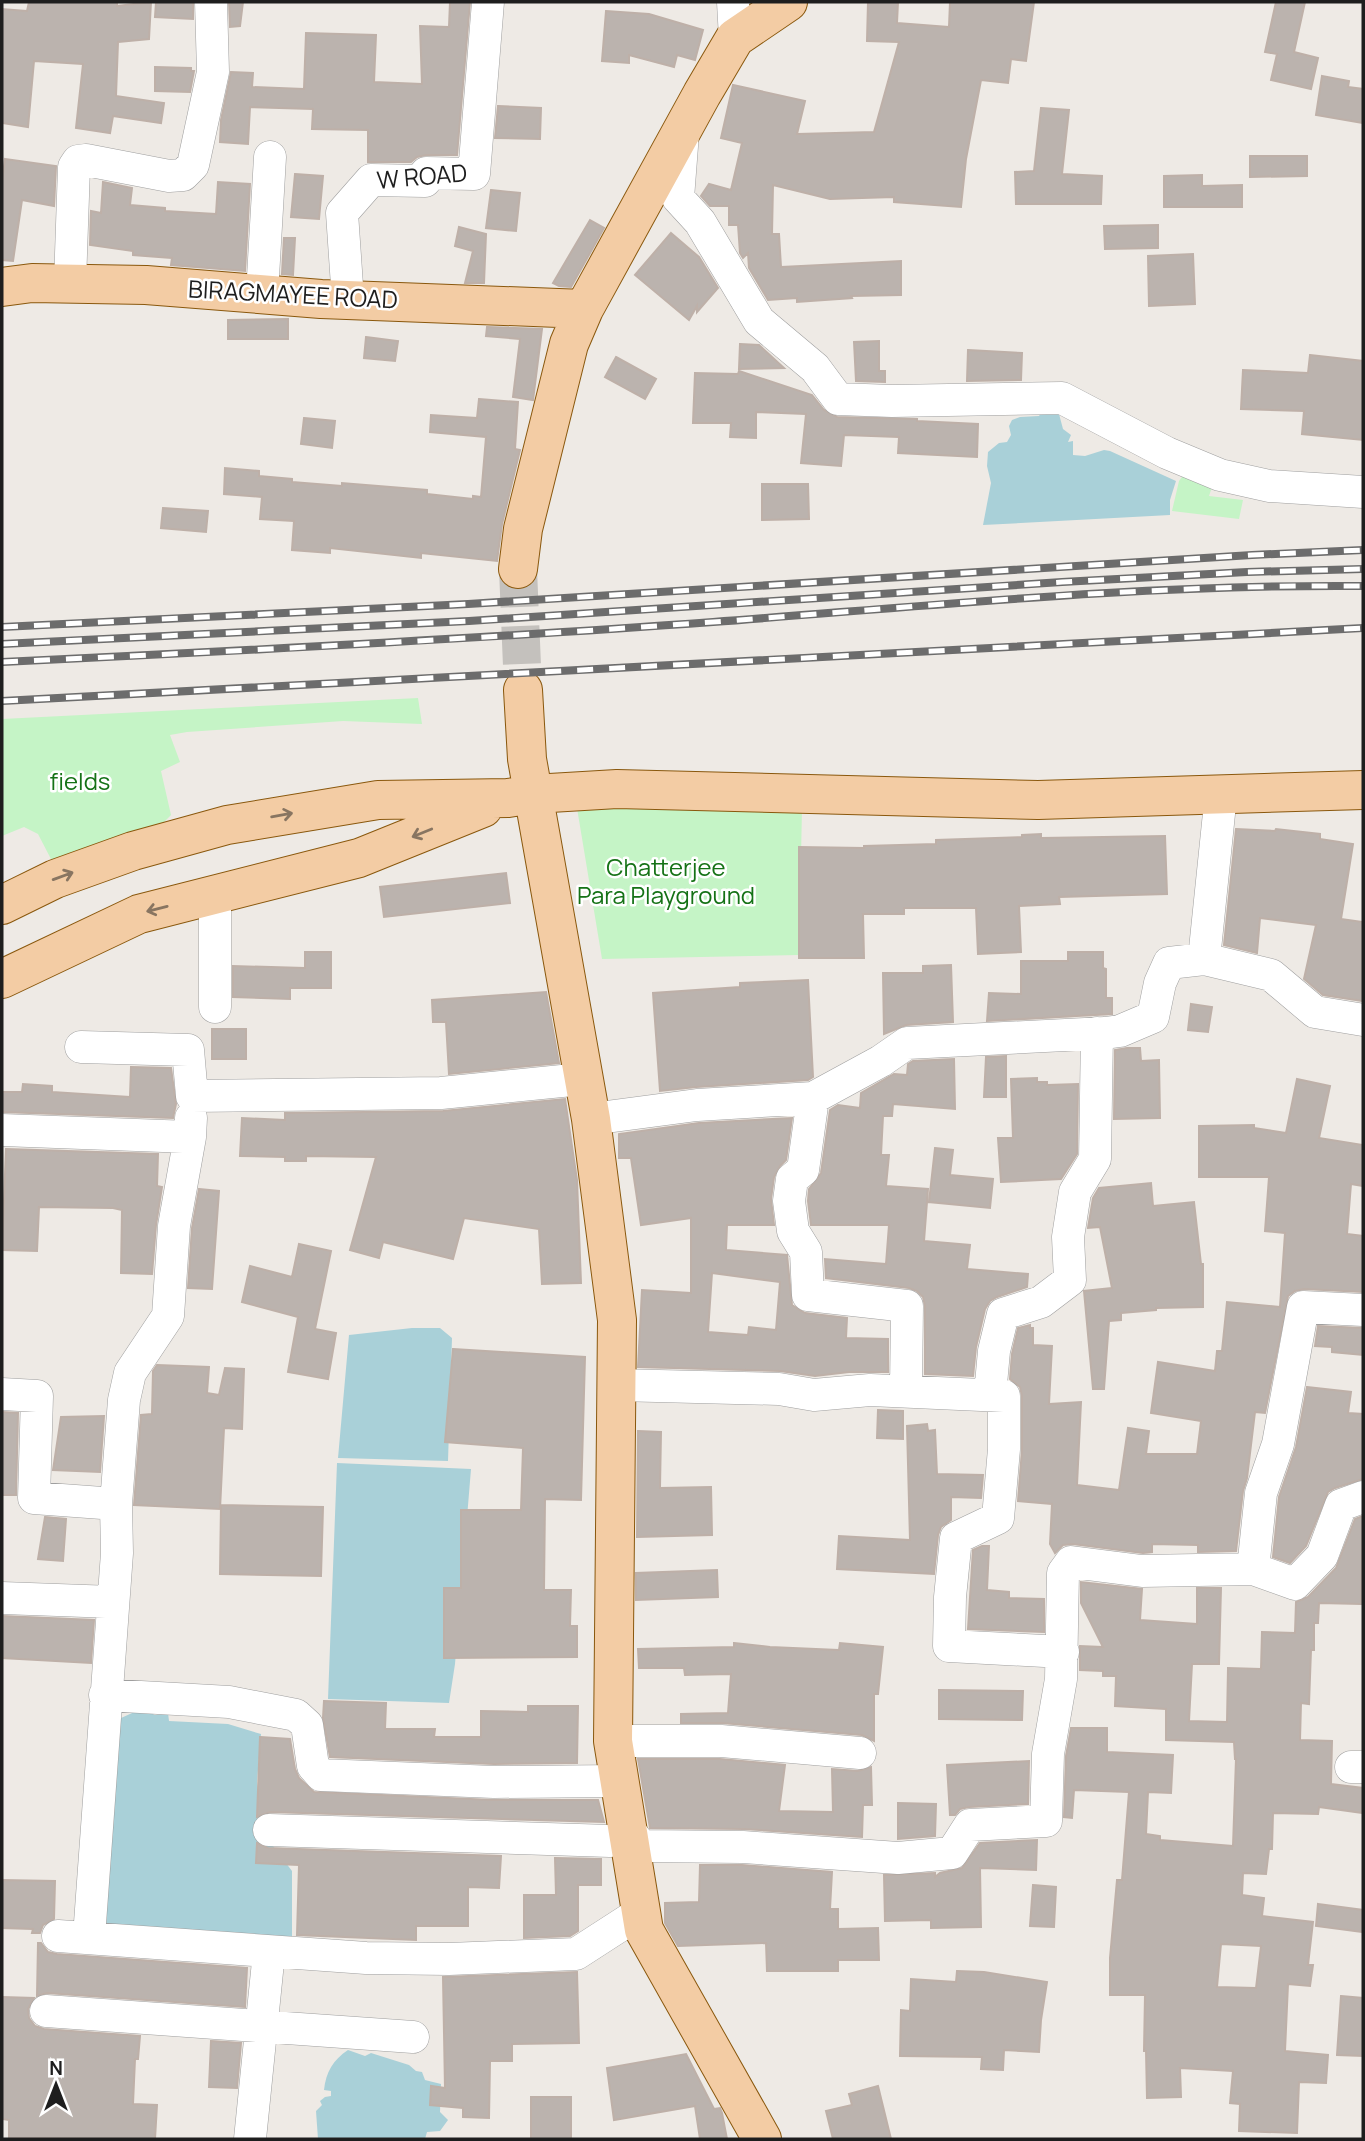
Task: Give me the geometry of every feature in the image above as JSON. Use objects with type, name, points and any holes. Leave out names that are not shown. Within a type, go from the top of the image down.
[{"type":"main road","points":[[518,569],[523,529],[569,344],[584,310],[683,128],[734,20],[788,2]]},
{"type":"main road","name":"BIRAGMAYEE ROAD","points":[[2,287],[33,283],[146,285],[348,300],[584,310]]},
{"type":"main road","points":[[523,690],[527,759],[521,796],[575,1023],[582,1079],[591,1119],[617,1320],[613,1741],[641,1912],[644,1930],[762,2139]]},
{"type":"main road","points":[[2,905],[55,878],[133,851],[227,825],[378,800],[521,796],[617,789],[1038,800],[1363,789]]},
{"type":"main road","points":[[2,979],[139,914],[359,858],[521,796]]},
{"type":"street","points":[[70,284],[74,167],[78,161],[86,160],[169,176],[183,175],[193,165],[213,72],[211,2]]},
{"type":"street","name":"W ROAD","points":[[348,300],[342,213],[371,180],[425,181],[426,173],[474,174],[488,2]]},
{"type":"street","points":[[683,128],[678,198],[700,222],[759,321],[815,368],[838,399],[891,401],[1062,398],[1167,453],[1220,475],[1269,486],[1363,492]]},
{"type":"street","points":[[262,294],[270,157]]},
{"type":"street","points":[[1204,959],[1221,794]]},
{"type":"street","points":[[215,895],[215,1007]]},
{"type":"street","points":[[591,1119],[697,1105],[813,1098],[881,1061],[907,1043],[1120,1031],[1153,1017],[1160,984],[1169,963],[1204,959],[1271,975],[1315,1012],[1363,1020]]},
{"type":"street","points":[[990,1395],[994,1351],[1003,1314],[1041,1302],[1070,1280],[1068,1237],[1075,1192],[1095,1159],[1097,1033]]},
{"type":"street","points":[[81,1046],[188,1051],[192,1096],[190,1137],[174,1226],[168,1316],[130,1373],[124,1400],[116,1504],[117,1552],[105,1695],[73,1937],[366,1958],[449,1959],[576,1954],[641,1912]]},
{"type":"street","points":[[192,1096],[441,1093],[582,1079]]},
{"type":"street","points":[[813,1098],[803,1170],[792,1179],[789,1201],[793,1231],[806,1252],[808,1295],[906,1306],[906,1390]]},
{"type":"street","points":[[2,1130],[190,1137]]},
{"type":"street","points":[[1253,1569],[1261,1493],[1278,1444],[1303,1307],[1363,1310]]},
{"type":"street","points":[[617,1385],[779,1389],[814,1395],[906,1390],[1004,1396],[1004,1449],[998,1518],[956,1538],[950,1597],[949,1646],[1063,1652]]},
{"type":"street","points":[[2,1394],[37,1396],[34,1498],[116,1504]]},
{"type":"street","points":[[269,1830],[610,1841],[628,1833],[641,1846],[755,1847],[898,1858],[952,1853],[970,1825],[1046,1821],[1048,1754],[1063,1652],[1063,1573],[1071,1562],[1142,1571],[1253,1569],[1295,1584],[1322,1556],[1341,1505],[1363,1497]]},
{"type":"street","points":[[2,1598],[113,1602]]},
{"type":"street","points":[[105,1695],[229,1702],[296,1715],[307,1725],[313,1766],[321,1774],[494,1782],[620,1781]]},
{"type":"street","points":[[613,1741],[720,1741],[860,1753]]},
{"type":"street","points":[[250,2139],[269,1952]]},
{"type":"street","points":[[46,2011],[413,2037]]},
{"type":"green space","points":[[1190,466],[1214,481],[1209,496],[1243,500],[1239,519],[1172,511],[1179,481]]},
{"type":"green space","name":"fields","points":[[418,698],[422,724],[343,721],[170,735],[180,762],[161,771],[171,815],[159,827],[52,861],[38,834],[24,827],[2,836],[2,719]]},
{"type":"green space","name":"Chatterjee Para Playground","points":[[577,808],[802,808],[799,955],[602,959]]},
{"type":"water","points":[[1041,413],[1059,414],[1063,429],[1071,435],[1068,442],[1073,441],[1073,455],[1085,456],[1104,450],[1110,451],[1176,481],[1170,500],[1170,515],[983,525],[991,483],[987,466],[988,452],[999,443],[1007,442],[1011,435],[1009,426],[1012,420],[1039,416]]},
{"type":"water","points":[[412,1328],[440,1328],[452,1338],[448,1461],[338,1458],[349,1335]]},
{"type":"water","points":[[337,1463],[471,1469],[455,1664],[449,1703],[328,1699]]},
{"type":"water","points":[[141,1709],[155,1715],[168,1713],[169,1721],[228,1724],[261,1734],[257,1782],[264,1834],[292,1871],[292,1947],[102,1933],[110,1723]]},
{"type":"water","points":[[348,2050],[365,2056],[371,2053],[409,2065],[422,2072],[425,2080],[441,2084],[440,2112],[448,2120],[440,2131],[427,2132],[425,2139],[318,2139],[316,2111],[322,2105],[320,2101],[331,2096],[331,2091],[324,2090],[326,2078],[334,2062]]},
{"type":"building","points":[[29,2],[117,2],[117,6],[151,2],[149,39],[118,42],[116,96],[164,103],[161,123],[113,116],[110,133],[76,128],[83,64],[34,61],[28,127],[2,123],[2,9],[27,11]]},
{"type":"building","points":[[156,2],[193,2],[193,19],[155,17]]},
{"type":"building","points":[[229,2],[243,2],[240,26],[230,27]]},
{"type":"building","points":[[450,2],[470,2],[457,155],[426,155],[411,162],[368,162],[368,130],[312,129],[313,109],[250,107],[248,144],[220,142],[221,120],[231,72],[253,73],[252,87],[304,89],[306,33],[376,35],[374,82],[422,84],[420,26],[449,27]]},
{"type":"building","points":[[868,2],[898,2],[897,23],[949,27],[950,2],[1034,2],[1026,61],[1011,59],[1008,83],[981,80],[966,159],[961,207],[894,202],[894,197],[830,199],[773,185],[772,234],[779,234],[781,267],[901,261],[901,295],[851,296],[852,298],[797,302],[797,298],[768,300],[749,268],[748,253],[743,258],[740,253],[738,225],[729,225],[729,206],[710,206],[701,196],[709,184],[731,190],[742,143],[721,138],[733,85],[805,101],[797,134],[874,132],[899,42],[867,41]]},
{"type":"building","points":[[1276,2],[1305,2],[1294,52],[1318,58],[1311,89],[1271,80],[1277,54],[1265,52]]},
{"type":"building","points":[[606,11],[649,14],[703,30],[695,60],[677,55],[674,67],[629,55],[629,63],[602,61]]},
{"type":"building","points":[[155,67],[191,68],[191,71],[194,71],[190,92],[155,91]]},
{"type":"building","points":[[1322,76],[1349,81],[1348,87],[1363,89],[1363,123],[1316,115]]},
{"type":"building","points":[[498,106],[541,108],[540,139],[495,138]]},
{"type":"building","points":[[1041,108],[1069,110],[1062,174],[1102,176],[1101,204],[1016,204],[1015,172],[1034,171]]},
{"type":"building","points":[[1250,156],[1307,156],[1307,176],[1250,177]]},
{"type":"building","points":[[5,159],[56,166],[54,206],[22,200],[13,261],[2,260],[2,181]]},
{"type":"building","points":[[295,174],[323,176],[319,219],[291,217]]},
{"type":"building","points":[[1202,175],[1202,186],[1242,185],[1242,207],[1164,207],[1164,176]]},
{"type":"building","points":[[103,182],[132,188],[130,205],[165,208],[165,211],[216,214],[218,182],[250,184],[245,271],[171,265],[172,258],[133,255],[133,251],[90,245],[91,211],[101,213]]},
{"type":"building","points":[[491,190],[520,193],[516,231],[486,228]]},
{"type":"building","points":[[590,220],[604,228],[571,287],[553,283]]},
{"type":"building","points":[[1158,225],[1158,248],[1105,249],[1104,226]]},
{"type":"building","points":[[459,227],[486,234],[484,283],[465,283],[473,251],[455,246]]},
{"type":"building","points":[[671,233],[699,257],[718,288],[697,312],[697,306],[689,320],[635,275]]},
{"type":"building","points":[[284,238],[295,238],[293,275],[282,274]]},
{"type":"building","points":[[1193,254],[1195,304],[1149,306],[1148,256]]},
{"type":"building","points":[[288,319],[288,339],[228,339],[228,320]]},
{"type":"building","points":[[487,327],[542,329],[533,400],[513,397],[520,339],[486,336]]},
{"type":"building","points":[[366,337],[398,341],[395,361],[364,358]]},
{"type":"building","points":[[879,341],[879,371],[885,371],[885,382],[856,381],[854,342]]},
{"type":"building","points":[[740,344],[759,345],[784,368],[739,369]]},
{"type":"building","points":[[968,350],[1022,353],[1021,380],[967,381]]},
{"type":"building","points":[[1310,355],[1363,361],[1363,440],[1302,434],[1304,411],[1241,409],[1243,370],[1308,373]]},
{"type":"building","points":[[616,357],[656,379],[645,399],[605,377]]},
{"type":"building","points":[[739,371],[812,395],[824,410],[837,417],[978,424],[977,457],[898,453],[899,437],[844,435],[841,466],[801,463],[806,414],[756,412],[756,438],[730,437],[731,423],[693,423],[695,373],[738,374]]},
{"type":"building","points":[[479,399],[518,402],[515,449],[520,450],[502,524],[497,561],[421,553],[421,558],[330,548],[330,553],[292,550],[294,521],[260,519],[262,497],[224,494],[225,468],[259,471],[259,476],[292,479],[292,482],[342,486],[342,483],[427,490],[427,494],[473,499],[473,496],[481,497],[486,437],[430,432],[431,415],[477,418]]},
{"type":"building","points":[[304,418],[335,421],[332,448],[301,444]]},
{"type":"building","points":[[762,484],[808,484],[809,519],[762,520]]},
{"type":"building","points":[[163,508],[208,511],[206,532],[161,528]]},
{"type":"building","points":[[1236,829],[1276,829],[1320,834],[1320,839],[1353,844],[1341,919],[1363,922],[1363,1001],[1323,995],[1304,979],[1316,925],[1260,918],[1257,953],[1224,945]]},
{"type":"building","points":[[1041,834],[1041,838],[1165,836],[1167,894],[1059,897],[1060,904],[1019,906],[1021,952],[978,954],[976,908],[904,908],[904,914],[863,914],[864,958],[799,958],[799,847],[864,848],[936,844],[936,840]]},
{"type":"building","points":[[506,873],[510,903],[384,917],[380,887]]},
{"type":"building","points":[[305,952],[331,952],[331,988],[290,988],[290,999],[233,997],[233,966],[305,968]]},
{"type":"building","points":[[1068,952],[1103,952],[1106,998],[1112,998],[1112,1014],[987,1021],[989,993],[1021,994],[1021,961],[1068,961]]},
{"type":"building","points":[[951,965],[953,1022],[906,1025],[884,1034],[883,973],[923,973],[923,966]]},
{"type":"building","points":[[808,980],[813,1077],[808,1080],[660,1091],[653,993],[740,987],[740,983]]},
{"type":"building","points":[[546,992],[559,1063],[449,1074],[446,1022],[433,1022],[432,1000]]},
{"type":"building","points":[[1191,1004],[1212,1007],[1208,1032],[1188,1030]]},
{"type":"building","points":[[212,1029],[246,1029],[246,1059],[212,1059]]},
{"type":"building","points":[[1140,1048],[1141,1061],[1159,1060],[1160,1118],[1114,1119],[1115,1050]]},
{"type":"building","points":[[1006,1056],[1006,1097],[984,1097],[986,1057]]},
{"type":"building","points":[[954,1059],[955,1109],[893,1104],[892,1116],[883,1116],[881,1155],[889,1155],[886,1186],[928,1189],[924,1241],[970,1245],[967,1269],[1028,1274],[1027,1287],[997,1297],[990,1301],[985,1309],[976,1347],[973,1376],[925,1374],[925,1306],[923,1297],[917,1291],[826,1278],[825,1259],[886,1264],[889,1225],[811,1225],[808,1201],[809,1189],[821,1173],[830,1110],[838,1105],[860,1108],[861,1093],[894,1074],[907,1075],[908,1064],[913,1061]]},
{"type":"building","points":[[131,1067],[171,1068],[176,1104],[173,1118],[2,1112],[2,1092],[22,1092],[23,1084],[52,1086],[52,1092],[130,1097]]},
{"type":"building","points":[[1037,1078],[1037,1082],[1047,1082],[1047,1085],[1078,1084],[1077,1154],[1061,1179],[1001,1182],[998,1138],[1013,1138],[1011,1079]]},
{"type":"building","points":[[1297,1079],[1330,1086],[1319,1138],[1363,1145],[1363,1186],[1351,1184],[1347,1234],[1363,1236],[1363,1292],[1304,1289],[1288,1296],[1265,1413],[1255,1412],[1236,1551],[1198,1552],[1198,1545],[1152,1544],[1152,1552],[1143,1553],[1073,1544],[1063,1545],[1055,1553],[1050,1544],[1052,1504],[1018,1501],[1022,1396],[1020,1387],[1010,1379],[1018,1328],[1030,1325],[1030,1328],[1033,1328],[1033,1345],[1052,1346],[1049,1404],[1081,1402],[1077,1485],[1119,1490],[1128,1428],[1149,1431],[1146,1454],[1197,1454],[1201,1421],[1151,1413],[1158,1362],[1215,1371],[1217,1351],[1222,1351],[1227,1302],[1280,1307],[1285,1233],[1265,1231],[1269,1177],[1199,1177],[1199,1126],[1254,1125],[1254,1128],[1286,1133]]},
{"type":"building","points":[[565,1099],[577,1180],[581,1283],[542,1284],[539,1229],[464,1218],[453,1259],[383,1242],[379,1258],[350,1250],[376,1157],[306,1156],[306,1161],[285,1161],[285,1157],[240,1156],[242,1118],[285,1120],[285,1113],[443,1111]]},
{"type":"building","points":[[792,1118],[786,1160],[774,1177],[771,1199],[774,1225],[727,1225],[726,1250],[787,1255],[792,1305],[805,1313],[847,1318],[846,1338],[888,1339],[888,1372],[849,1372],[815,1376],[780,1371],[638,1367],[642,1290],[691,1293],[691,1218],[641,1225],[631,1158],[619,1158],[619,1134],[699,1123]],"holes":[[[712,1273],[780,1282],[776,1330],[749,1327],[748,1335],[708,1332]]]},
{"type":"building","points":[[935,1148],[953,1150],[950,1175],[993,1179],[990,1208],[929,1202]]},
{"type":"building","points":[[6,1149],[158,1154],[157,1186],[162,1187],[152,1274],[121,1273],[122,1210],[113,1208],[39,1207],[37,1251],[2,1250]]},
{"type":"building","points":[[1151,1183],[1153,1206],[1194,1202],[1203,1264],[1203,1307],[1156,1308],[1121,1313],[1121,1320],[1109,1321],[1104,1389],[1093,1389],[1084,1291],[1112,1288],[1100,1227],[1088,1228],[1093,1198],[1099,1188]]},
{"type":"building","points":[[199,1189],[219,1191],[212,1289],[188,1288],[192,1228]]},
{"type":"building","points":[[299,1244],[331,1251],[315,1329],[336,1333],[328,1379],[288,1372],[298,1317],[242,1302],[250,1266],[292,1277]]},
{"type":"building","points":[[1318,1326],[1363,1328],[1363,1355],[1332,1352],[1332,1347],[1315,1346]]},
{"type":"building","points":[[453,1349],[585,1357],[581,1500],[545,1499],[544,1590],[571,1590],[570,1626],[577,1626],[577,1657],[444,1658],[444,1588],[461,1588],[461,1510],[521,1510],[523,1448],[445,1442]]},
{"type":"building","points":[[157,1365],[209,1367],[207,1393],[219,1395],[225,1368],[244,1369],[242,1429],[224,1428],[220,1509],[134,1505],[141,1415],[152,1414],[153,1371]]},
{"type":"building","points":[[1307,1387],[1351,1392],[1348,1413],[1363,1414],[1363,1479],[1328,1492],[1306,1546],[1290,1563],[1273,1557],[1279,1497],[1296,1447]]},
{"type":"building","points":[[878,1410],[903,1411],[903,1439],[877,1438]]},
{"type":"building","points":[[2,1412],[18,1413],[16,1495],[2,1495]]},
{"type":"building","points":[[104,1416],[100,1472],[53,1470],[61,1417]]},
{"type":"building","points":[[927,1424],[928,1431],[935,1430],[937,1474],[983,1475],[981,1498],[951,1497],[951,1520],[941,1527],[938,1535],[934,1574],[837,1569],[839,1536],[910,1540],[907,1426]]},
{"type":"building","points":[[638,1431],[661,1432],[660,1488],[711,1487],[712,1535],[637,1537]]},
{"type":"building","points":[[221,1505],[323,1507],[321,1576],[220,1574]]},
{"type":"building","points":[[1363,1516],[1361,1604],[1319,1603],[1318,1623],[1314,1623],[1314,1650],[1311,1650],[1309,1704],[1301,1703],[1300,1740],[1332,1741],[1331,1784],[1363,1788],[1363,1813],[1319,1807],[1318,1814],[1273,1813],[1272,1849],[1269,1849],[1266,1874],[1243,1873],[1242,1895],[1264,1898],[1262,1916],[1313,1922],[1308,1965],[1313,1965],[1310,1986],[1288,1984],[1285,2051],[1328,2055],[1326,2083],[1299,2082],[1297,2133],[1239,2131],[1240,2104],[1230,2103],[1233,2071],[1180,2068],[1181,2097],[1147,2098],[1145,1995],[1110,1995],[1110,1958],[1117,1880],[1122,1880],[1129,1792],[1074,1790],[1072,1818],[1064,1817],[1066,1756],[1071,1728],[1107,1728],[1107,1752],[1173,1755],[1171,1793],[1148,1792],[1146,1834],[1160,1836],[1160,1840],[1233,1846],[1236,1759],[1234,1742],[1166,1740],[1166,1709],[1115,1706],[1116,1676],[1103,1676],[1103,1671],[1080,1670],[1080,1646],[1103,1647],[1081,1603],[1081,1582],[1142,1589],[1140,1620],[1197,1624],[1197,1588],[1221,1588],[1219,1664],[1192,1664],[1189,1721],[1227,1722],[1228,1668],[1261,1669],[1262,1632],[1295,1633],[1296,1602],[1308,1597],[1336,1568],[1355,1519]],"holes":[[[1221,1944],[1261,1946],[1256,1988],[1217,1987]]]},
{"type":"building","points":[[45,1517],[66,1519],[63,1561],[38,1559]]},
{"type":"building","points":[[989,1546],[987,1590],[1009,1592],[1009,1598],[1044,1599],[1044,1632],[968,1629],[973,1550]]},
{"type":"building","points":[[717,1570],[718,1597],[636,1600],[636,1573]]},
{"type":"building","points":[[2,1616],[94,1620],[91,1663],[2,1658]]},
{"type":"building","points":[[734,1643],[839,1650],[840,1643],[883,1647],[878,1694],[874,1694],[874,1741],[862,1735],[722,1723],[681,1723],[681,1714],[728,1713],[731,1674],[685,1675],[684,1668],[639,1668],[638,1649],[734,1647]]},
{"type":"building","points":[[939,1690],[1023,1691],[1022,1720],[939,1719]]},
{"type":"building","points":[[324,1701],[386,1703],[385,1729],[435,1729],[434,1737],[481,1737],[481,1711],[528,1712],[528,1706],[578,1706],[577,1763],[494,1764],[330,1757],[323,1718]]},
{"type":"building","points":[[260,1737],[290,1739],[299,1778],[314,1792],[493,1800],[598,1800],[604,1822],[270,1812],[257,1817]]},
{"type":"building","points":[[638,1759],[720,1759],[785,1765],[779,1811],[833,1812],[832,1769],[858,1771],[871,1767],[872,1805],[863,1805],[862,1837],[744,1829],[650,1828]]},
{"type":"building","points":[[1029,1761],[1028,1804],[969,1807],[950,1815],[947,1765]]},
{"type":"building","points":[[898,1803],[936,1804],[935,1836],[898,1839]]},
{"type":"building","points":[[1037,1840],[1036,1870],[980,1868],[981,1927],[931,1928],[931,1920],[885,1921],[884,1875],[935,1873],[935,1877],[940,1873],[962,1868],[980,1843]]},
{"type":"building","points":[[257,1843],[268,1848],[501,1856],[499,1888],[468,1887],[468,1926],[416,1926],[416,1940],[297,1935],[299,1865],[256,1863]]},
{"type":"building","points":[[555,1858],[601,1859],[601,1885],[578,1885],[578,1931],[570,1936],[524,1938],[524,1895],[556,1895]]},
{"type":"building","points":[[700,1865],[742,1865],[832,1872],[830,1909],[838,1909],[838,1929],[878,1928],[879,1960],[838,1960],[838,1971],[767,1971],[766,1943],[678,1946],[665,1923],[665,1903],[699,1902]]},
{"type":"building","points":[[2,1880],[55,1881],[54,1919],[43,1925],[40,1933],[32,1933],[33,1929],[2,1928]]},
{"type":"building","points":[[1033,1885],[1056,1887],[1054,1927],[1030,1926]]},
{"type":"building","points":[[1318,1904],[1363,1910],[1363,1932],[1316,1926]]},
{"type":"building","points":[[38,1943],[48,1952],[57,1954],[247,1968],[245,2007],[47,1993],[37,1996]]},
{"type":"building","points":[[957,1971],[984,1972],[1047,1982],[1039,2052],[1004,2050],[1003,2070],[981,2069],[982,2057],[900,2056],[901,2010],[910,2011],[911,1979],[956,1982]]},
{"type":"building","points":[[577,1972],[579,2043],[512,2044],[512,2061],[490,2061],[489,2118],[463,2117],[463,2108],[430,2105],[431,2086],[445,2088],[443,1977]]},
{"type":"building","points":[[1341,1996],[1363,1998],[1363,2056],[1337,2055]]},
{"type":"building","points":[[2,1997],[34,1998],[28,2009],[29,2018],[35,2026],[44,2029],[140,2036],[138,2059],[135,2059],[133,2104],[157,2105],[155,2139],[9,2138],[9,2120],[2,2119]]},
{"type":"building","points":[[211,2041],[241,2043],[237,2088],[209,2087]]},
{"type":"building","points":[[686,2054],[714,2109],[720,2108],[727,2139],[700,2139],[695,2106],[614,2120],[607,2068]]},
{"type":"building","points":[[878,2086],[891,2139],[833,2139],[826,2111],[852,2105],[849,2094]]},
{"type":"building","points":[[531,2097],[571,2097],[571,2139],[531,2139]]},
{"type":"tunnel","points":[[518,569],[523,690]]},
{"type":"railway","points":[[2,627],[468,604],[1363,550]]},
{"type":"railway","points":[[2,644],[469,621],[1062,582],[1363,569]]},
{"type":"railway","points":[[2,662],[535,634],[1119,592],[1363,586]]},
{"type":"railway","points":[[2,701],[1363,628]]}]
